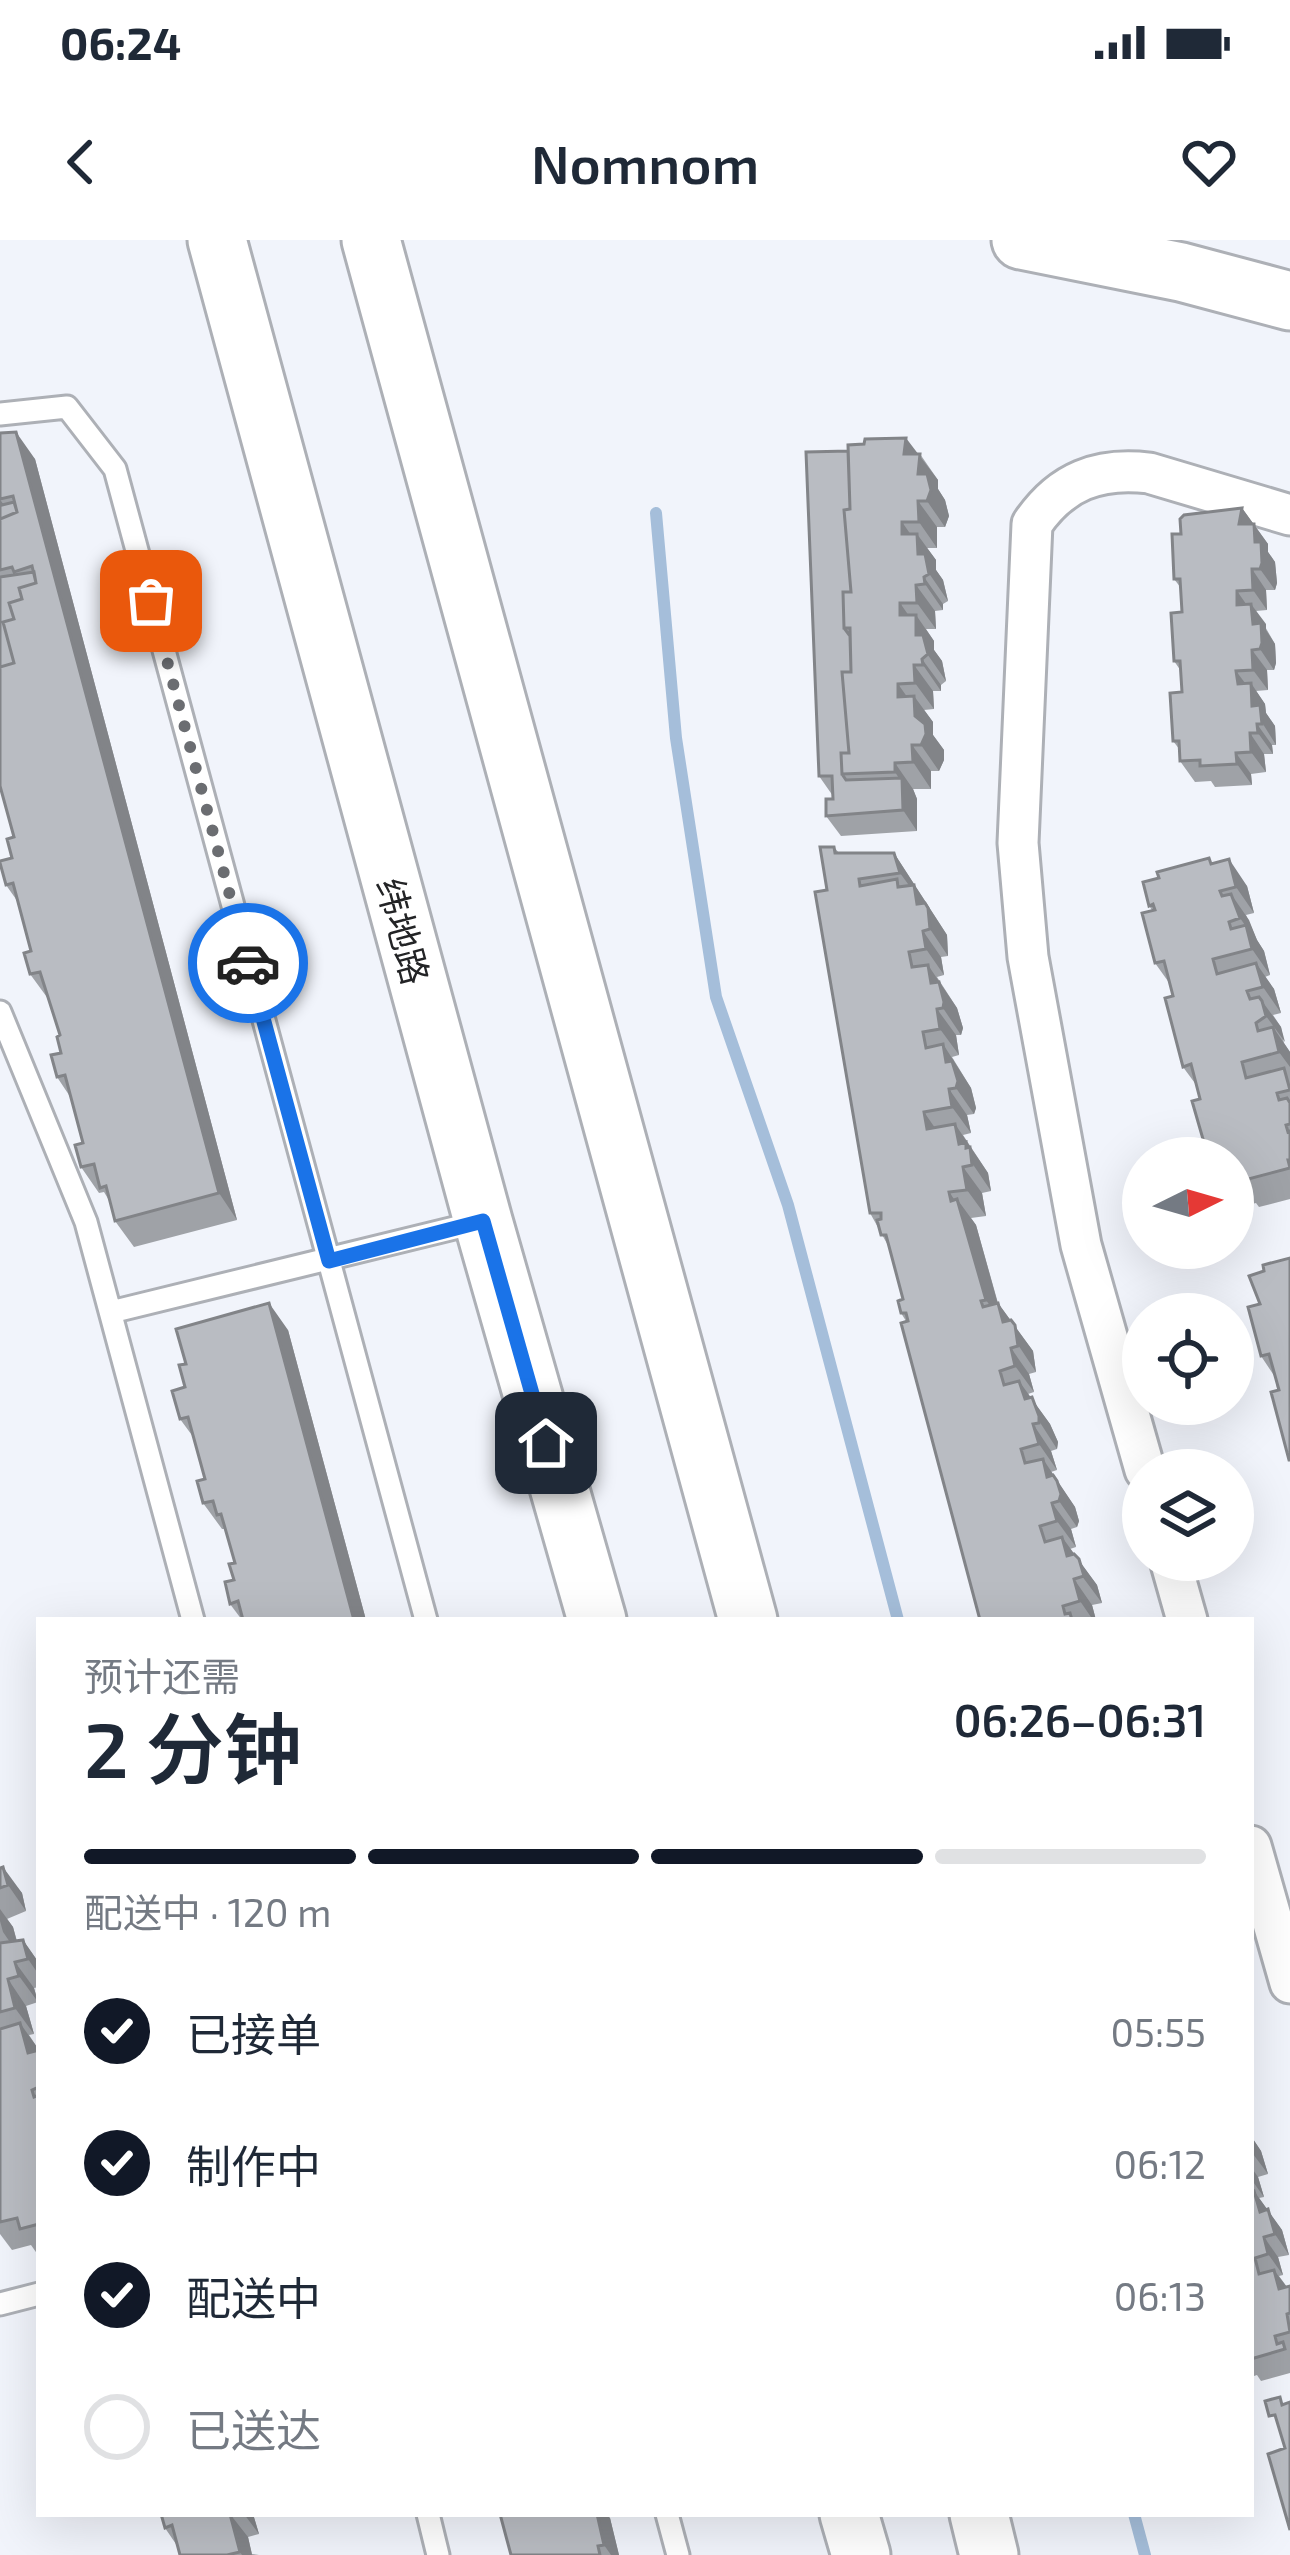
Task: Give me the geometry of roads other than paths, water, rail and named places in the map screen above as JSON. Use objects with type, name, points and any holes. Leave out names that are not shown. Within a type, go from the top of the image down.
[{"type":"main road","name":"纬地路","points":[[218,240],[483,1221],[596,1617]]},
{"type":"main road","points":[[371,240],[747,1617]]},
{"type":"main road","points":[[1021,240],[1181,272],[1290,301]]},
{"type":"main road","points":[[850,2517],[860,2555]]},
{"type":"main road","points":[[980,2517],[989,2555]]},
{"type":"street","points":[[1139,1449],[1081,1245],[1028,957],[1018,843],[1032,524],[1045,506],[1080,479],[1126,470],[1290,515]]},
{"type":"street","points":[[1176,1581],[1186,1617]]},
{"type":"street","points":[[1254,1857],[1290,1984]]},
{"type":"lane","points":[[0,414],[67,407],[115,470],[425,1617]]},
{"type":"lane","points":[[0,1012],[86,1222],[192,1617]]},
{"type":"lane","points":[[110,1312],[483,1221]]},
{"type":"lane","points":[[0,2304],[36,2295]]},
{"type":"lane","points":[[429,2517],[439,2555]]},
{"type":"lane","points":[[668,2517],[678,2555]]},
{"type":"waterway","points":[[656,513],[676,738],[716,997],[788,1205],[897,1617]]},
{"type":"waterway","points":[[1135,2517],[1145,2555]]}]
